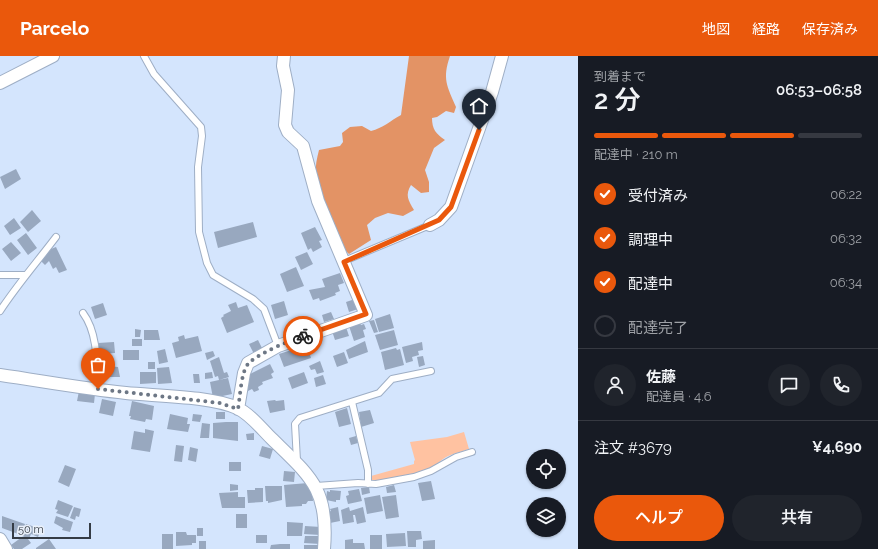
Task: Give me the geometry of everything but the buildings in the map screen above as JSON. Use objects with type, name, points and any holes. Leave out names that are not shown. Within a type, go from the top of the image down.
[{"type":"street","points":[[0,83],[53,56]]},
{"type":"street","points":[[238,409],[244,373],[248,363],[278,346],[366,314],[318,201],[303,146],[288,132],[285,125],[288,90],[283,66],[284,56]]},
{"type":"street","points":[[430,225],[439,220],[451,207],[492,92],[502,56]]},
{"type":"street","points":[[0,375],[98,389],[220,403],[238,409],[255,422],[298,465],[316,486],[322,502],[326,526],[324,549]]},
{"type":"street","points":[[0,539],[6,549]]},
{"type":"street","points":[[0,546],[6,549]]},
{"type":"lane","points":[[144,56],[154,74],[201,127],[202,136],[198,167],[199,232],[207,262],[213,275],[253,299],[264,309],[278,346]]},
{"type":"lane","points":[[344,262],[430,225]]},
{"type":"lane","points":[[0,311],[25,275],[32,269],[56,237]]},
{"type":"lane","points":[[0,275],[25,275]]},
{"type":"lane","points":[[83,314],[88,320],[96,351],[98,389]]},
{"type":"lane","points":[[298,465],[295,424],[300,418],[379,393],[392,379],[431,371]]},
{"type":"lane","points":[[352,402],[368,470],[368,484]]},
{"type":"lane","points":[[316,486],[376,484],[414,477],[431,471],[456,457],[472,452]]},
{"type":"shaded area","points":[[409,56],[450,56],[446,77],[450,93],[456,107],[454,113],[446,111],[437,117],[432,118],[435,131],[445,140],[434,148],[425,170],[429,182],[429,192],[421,193],[411,185],[408,192],[408,198],[414,210],[403,216],[388,213],[375,218],[367,225],[371,240],[349,254],[335,229],[318,182],[316,168],[319,150],[340,146],[343,142],[342,133],[350,127],[362,126],[371,131],[383,126],[401,115]]},
{"type":"shaded area","points":[[464,432],[469,449],[455,453],[443,459],[427,470],[399,478],[372,482],[371,476],[414,464],[415,460],[410,442],[447,437]]},
{"type":"way so far","points":[[98,389],[200,400],[220,403],[238,409],[244,373],[248,363],[278,346],[303,336]]},
{"type":"route","points":[[303,336],[366,314],[344,262],[439,220],[451,207],[479,130]]}]
